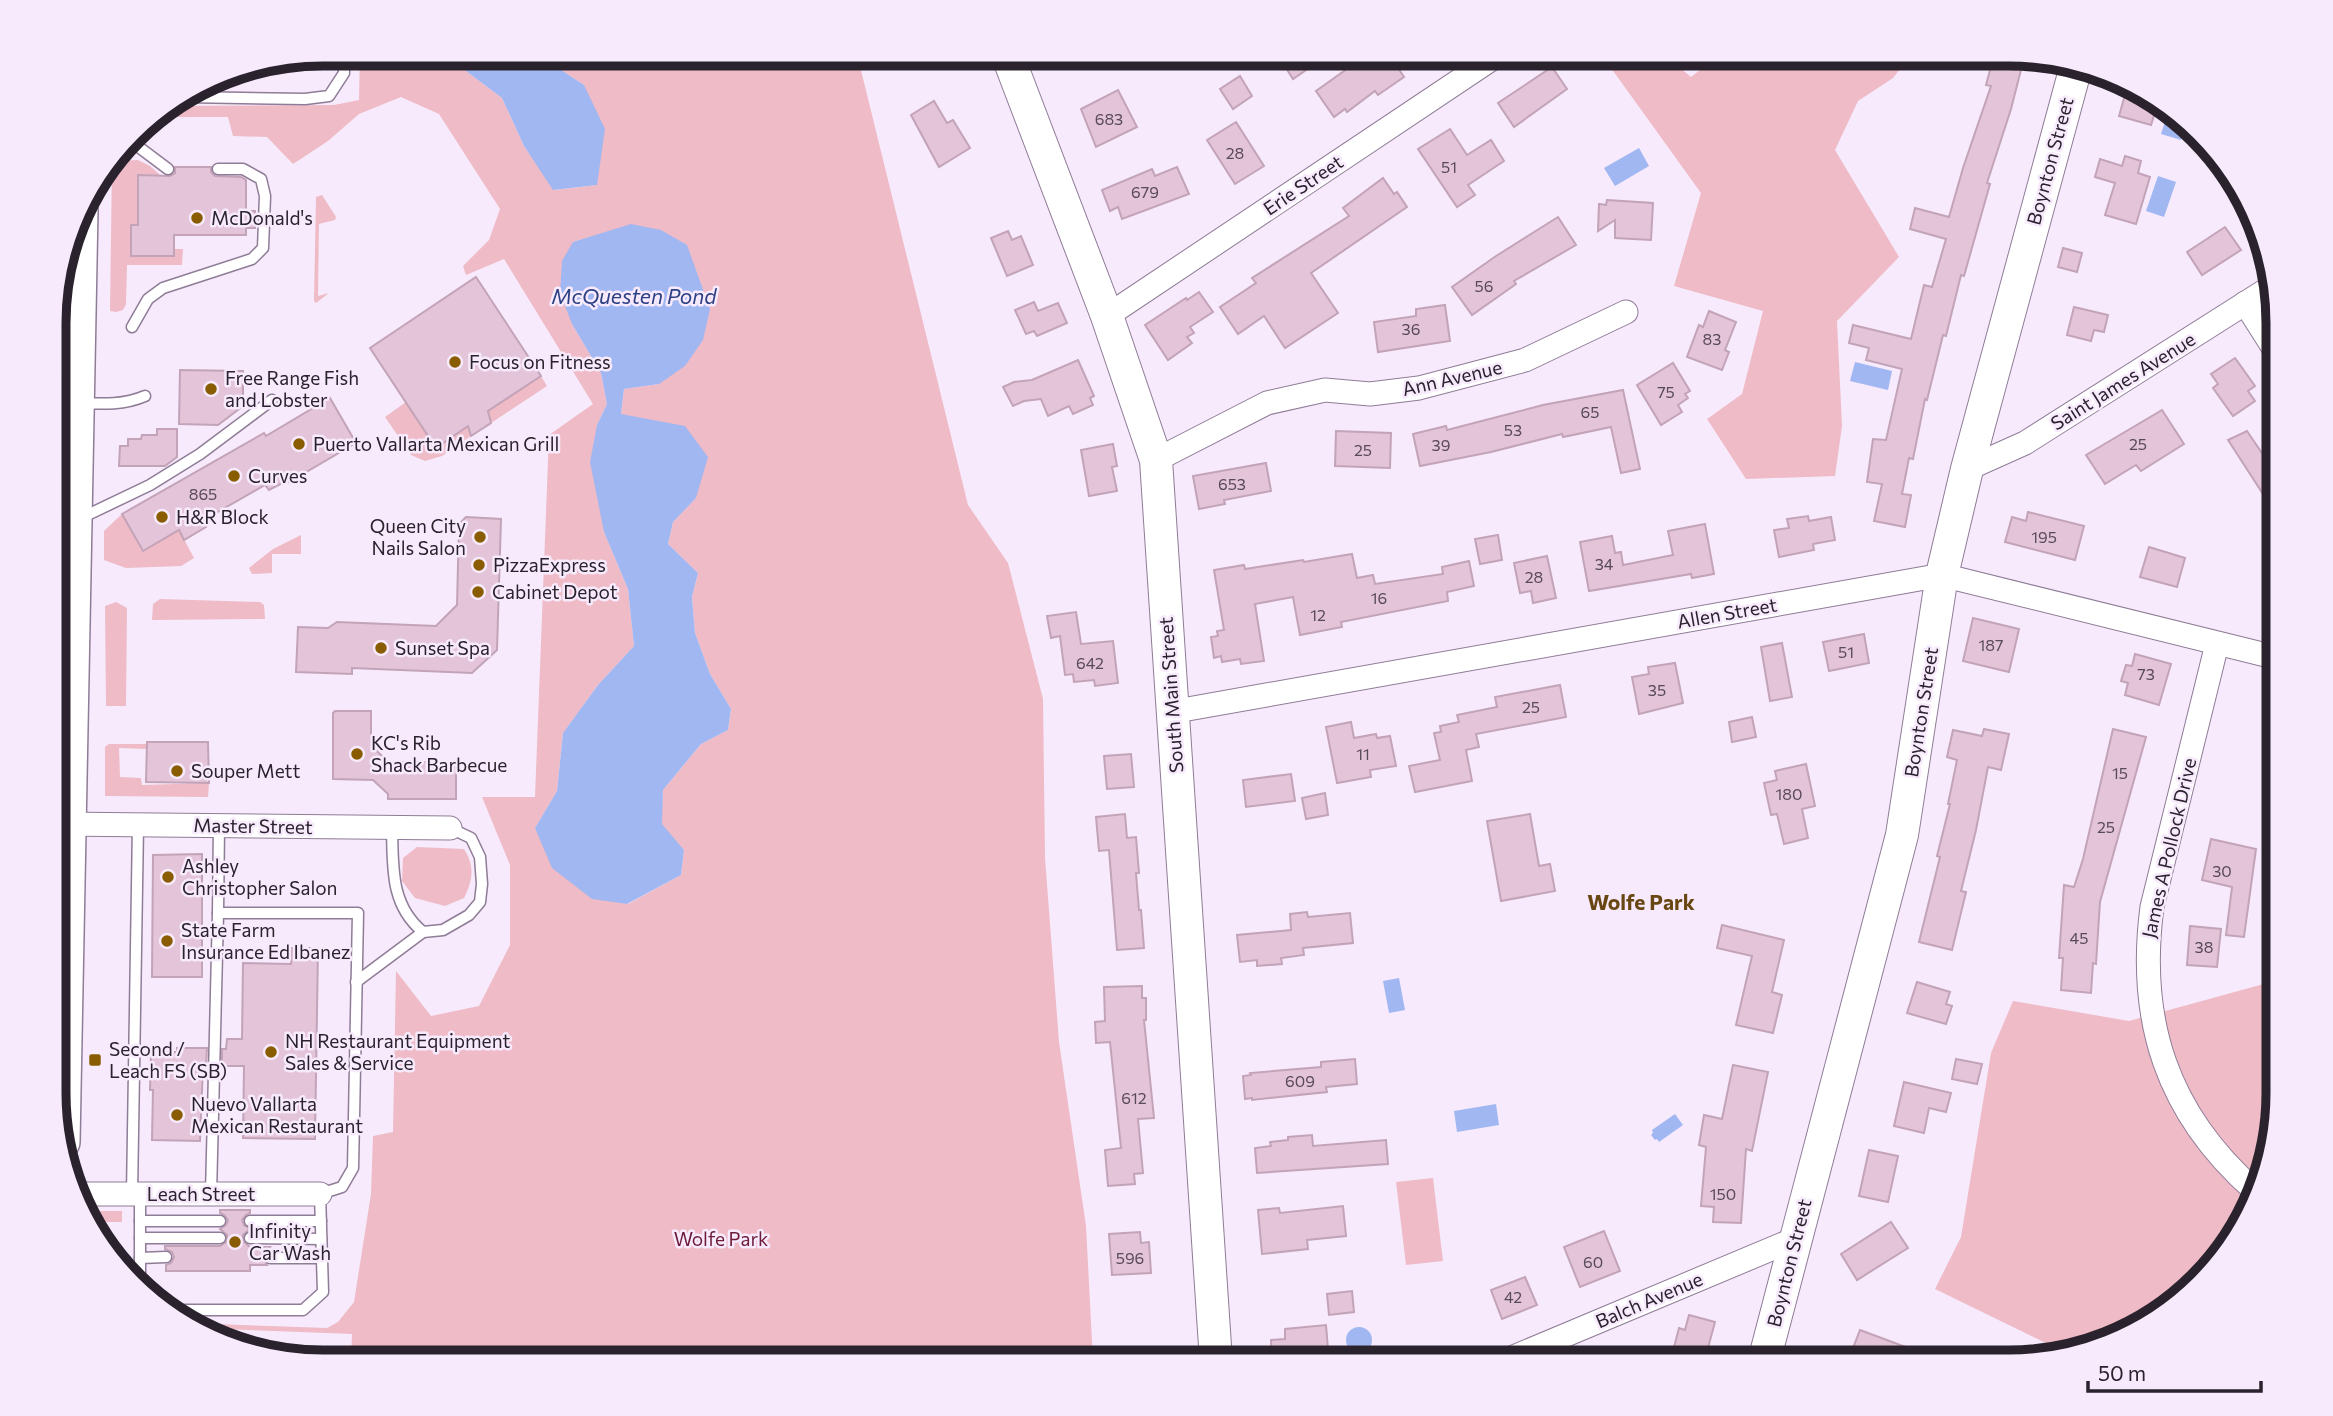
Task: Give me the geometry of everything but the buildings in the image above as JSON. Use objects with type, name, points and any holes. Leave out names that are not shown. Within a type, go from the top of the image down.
[{"type":"main road","name":"South Main Street","points":[[1012,66],[1107,316],[1156,460],[1215,1350]]},
{"type":"main road","name":"Boynton Street","points":[[1767,1350],[1902,835],[1942,575],[1967,469],[2074,74]]},
{"type":"main road","points":[[66,658],[68,575],[73,522],[66,403],[77,250]]},
{"type":"street","name":"Erie Street","points":[[1107,316],[1481,66]]},
{"type":"street","name":"Saint James Avenue","points":[[1967,469],[2025,443],[2264,291]]},
{"type":"street","points":[[2245,303],[2266,336]]},
{"type":"street","name":"Ann Avenue","points":[[1156,460],[1267,403],[1325,390],[1370,394],[1419,388],[1525,360],[1626,312]]},
{"type":"street","name":"Allen Street","points":[[1171,712],[1942,575],[2266,655]]},
{"type":"street","name":"James A Pollock Drive","points":[[2217,644],[2152,907],[2147,943],[2147,975],[2152,1014],[2163,1060],[2178,1096],[2212,1148],[2249,1185]]},
{"type":"street","name":"Master Street","points":[[66,824],[450,828]]},
{"type":"street","name":"Leach Street","points":[[87,1194],[320,1194]]},
{"type":"street","name":"Balch Avenue","points":[[1530,1350],[1795,1239]]},
{"type":"lane","points":[[202,97],[305,99],[329,96],[344,73],[344,66]]},
{"type":"lane","points":[[140,148],[168,169]]},
{"type":"lane","points":[[132,327],[148,299],[163,288],[252,259],[263,248],[265,196],[261,179],[243,169],[218,169]]},
{"type":"lane","points":[[66,403],[111,404],[145,397]]},
{"type":"lane","points":[[73,522],[150,485],[200,454],[272,400]]},
{"type":"lane","points":[[138,825],[136,1194],[140,1221],[140,1272]]},
{"type":"lane","points":[[211,1194],[219,825]]},
{"type":"lane","points":[[393,827],[393,864],[399,899],[408,920],[423,932]]},
{"type":"lane","points":[[356,982],[423,932],[443,930],[469,915],[480,902],[480,857],[471,838],[450,828]]},
{"type":"lane","points":[[187,1310],[303,1310],[323,1292],[320,1194],[342,1187],[353,1168],[358,913],[218,913]]},
{"type":"lane","points":[[140,1221],[220,1221]]},
{"type":"lane","points":[[250,1222],[321,1222]]},
{"type":"lane","points":[[140,1238],[220,1238]]},
{"type":"lane","points":[[250,1238],[321,1239]]},
{"type":"lane","points":[[140,1258],[166,1257]]},
{"type":"lane","points":[[270,1258],[322,1258]]},
{"type":"green space","points":[[360,66],[461,66],[502,98],[524,146],[554,190],[597,185],[584,85],[555,66],[860,66],[968,505],[1008,563],[1043,699],[1045,858],[1059,1042],[1086,1226],[1092,1350],[351,1350],[352,1334],[223,1329],[212,1324],[327,1328],[338,1322],[354,1302],[371,1194],[373,1136],[393,1132],[396,971],[431,1016],[479,1006],[510,945],[510,865],[482,797],[535,797],[549,435],[593,404],[504,259],[466,275],[463,266],[489,240],[500,209],[439,114],[401,97],[359,114],[328,141],[293,164],[267,137],[233,136],[228,117],[171,117],[187,106],[334,105],[359,100]],"holes":[[[599,235],[659,384],[624,389],[621,414],[696,498],[673,522],[668,544],[698,573],[692,597],[695,633],[710,674],[731,709],[728,730],[701,744],[663,790],[661,824],[684,850],[681,875],[628,904],[535,828],[557,791],[563,733],[598,685],[634,646],[628,589],[604,532],[597,425],[607,404],[601,373],[572,324],[573,242]]]},
{"type":"green space","points":[[1678,66],[1691,77],[1705,66],[1902,66],[1893,78],[1858,101],[1835,150],[1899,257],[1837,321],[1842,426],[1835,476],[1746,479],[1707,419],[1742,394],[1763,311],[1674,286],[1701,193],[1611,68]]},
{"type":"green space","points":[[138,160],[160,175],[138,176],[174,249],[183,249],[182,265],[127,265],[126,304],[123,310],[116,312],[110,311],[112,178],[125,161]]},
{"type":"green space","points":[[322,195],[336,217],[335,220],[319,224],[318,296],[329,293],[316,303],[316,197]]},
{"type":"green space","points":[[541,376],[547,386],[491,423],[488,411]]},
{"type":"green space","points":[[406,402],[436,447],[468,426],[471,436],[442,456],[425,461],[411,455],[385,417]]},
{"type":"green space","points":[[122,514],[142,551],[179,530],[194,558],[181,566],[126,568],[104,560],[104,531]]},
{"type":"green space","points":[[301,535],[301,554],[272,554],[272,573],[252,574],[249,568],[273,549]]},
{"type":"green space","points":[[160,599],[260,602],[264,605],[265,619],[152,620],[153,604]]},
{"type":"green space","points":[[116,602],[127,608],[126,706],[106,706],[105,606]]},
{"type":"green space","points":[[109,744],[147,744],[146,749],[119,748],[120,777],[141,778],[142,785],[209,783],[208,797],[105,796],[105,747]]},
{"type":"green space","points":[[417,847],[464,849],[472,873],[464,898],[445,906],[415,898],[402,881],[403,858]]},
{"type":"green space","points":[[2266,983],[2266,1110],[2262,1143],[2247,1191],[2232,1221],[2203,1262],[2179,1286],[2123,1323],[2092,1336],[2052,1346],[1935,1289],[1961,1237],[1991,1053],[2013,1001],[2129,1021]]},
{"type":"green space","points":[[1433,1178],[1443,1261],[1406,1265],[1396,1182]]},
{"type":"green space","points":[[122,1211],[122,1222],[103,1224],[96,1212]]},
{"type":"water","points":[[461,66],[555,66],[584,85],[605,129],[597,185],[553,190],[524,146],[502,98]]},
{"type":"water","points":[[2166,120],[2183,134],[2181,140],[2161,134]]},
{"type":"water","points":[[1639,148],[1649,166],[1615,186],[1604,168]]},
{"type":"water","points":[[2158,176],[2176,182],[2164,217],[2146,211]]},
{"type":"water","name":"McQuesten Pond","points":[[631,224],[661,230],[687,245],[710,309],[703,340],[685,366],[659,384],[624,389],[621,414],[685,426],[708,457],[696,498],[673,522],[668,544],[698,573],[692,597],[695,633],[710,674],[731,709],[728,730],[701,744],[663,790],[662,824],[684,850],[681,875],[627,904],[592,899],[552,868],[535,828],[557,791],[563,733],[598,685],[634,646],[628,589],[604,532],[590,462],[597,425],[607,404],[601,373],[572,324],[560,293],[562,261],[573,242]]},
{"type":"water","points":[[1855,362],[1892,371],[1888,390],[1850,381]]},
{"type":"water","points":[[1399,978],[1405,1010],[1389,1013],[1383,981]]},
{"type":"water","points":[[1496,1104],[1499,1125],[1457,1132],[1454,1111]]},
{"type":"water","points":[[1675,1114],[1683,1125],[1659,1142],[1655,1140],[1651,1135],[1652,1130]]},
{"type":"water","points":[[1354,1328],[1364,1328],[1371,1335],[1371,1345],[1367,1350],[1351,1350],[1347,1345],[1347,1335]]},
{"type":"place","name":"McDonald's","points":[[197,218]]},
{"type":"place","name":"Focus on Fitness","points":[[455,362]]},
{"type":"place","name":"Free Range Fish and Lobster","points":[[211,389]]},
{"type":"place","name":"Puerto Vallarta Mexican Grill","points":[[299,444]]},
{"type":"place","name":"Curves","points":[[234,476]]},
{"type":"place","name":"H&R Block","points":[[162,517]]},
{"type":"place","name":"Queen City Nails Salon","points":[[480,537]]},
{"type":"place","name":"PizzaExpress","points":[[479,565]]},
{"type":"place","name":"Cabinet Depot","points":[[478,592]]},
{"type":"place","name":"Sunset Spa","points":[[381,648]]},
{"type":"place","name":"KC's Rib Shack Barbecue","points":[[357,754]]},
{"type":"place","name":"Souper Mett","points":[[177,771]]},
{"type":"place","name":"Ashley Christopher Salon","points":[[168,877]]},
{"type":"place","name":"State Farm Insurance Ed Ibanez","points":[[167,941]]},
{"type":"place","name":"NH Restaurant Equipment Sales & Service","points":[[271,1052]]},
{"type":"place","name":"Second / Leach FS (SB)","points":[[95,1060]]},
{"type":"place","name":"Nuevo Vallarta Mexican Restaurant","points":[[177,1115]]},
{"type":"place","name":"Infinity Car Wash","points":[[235,1242]]},
{"type":"district","name":"Wolfe Park","points":[[1641,903]]}]
